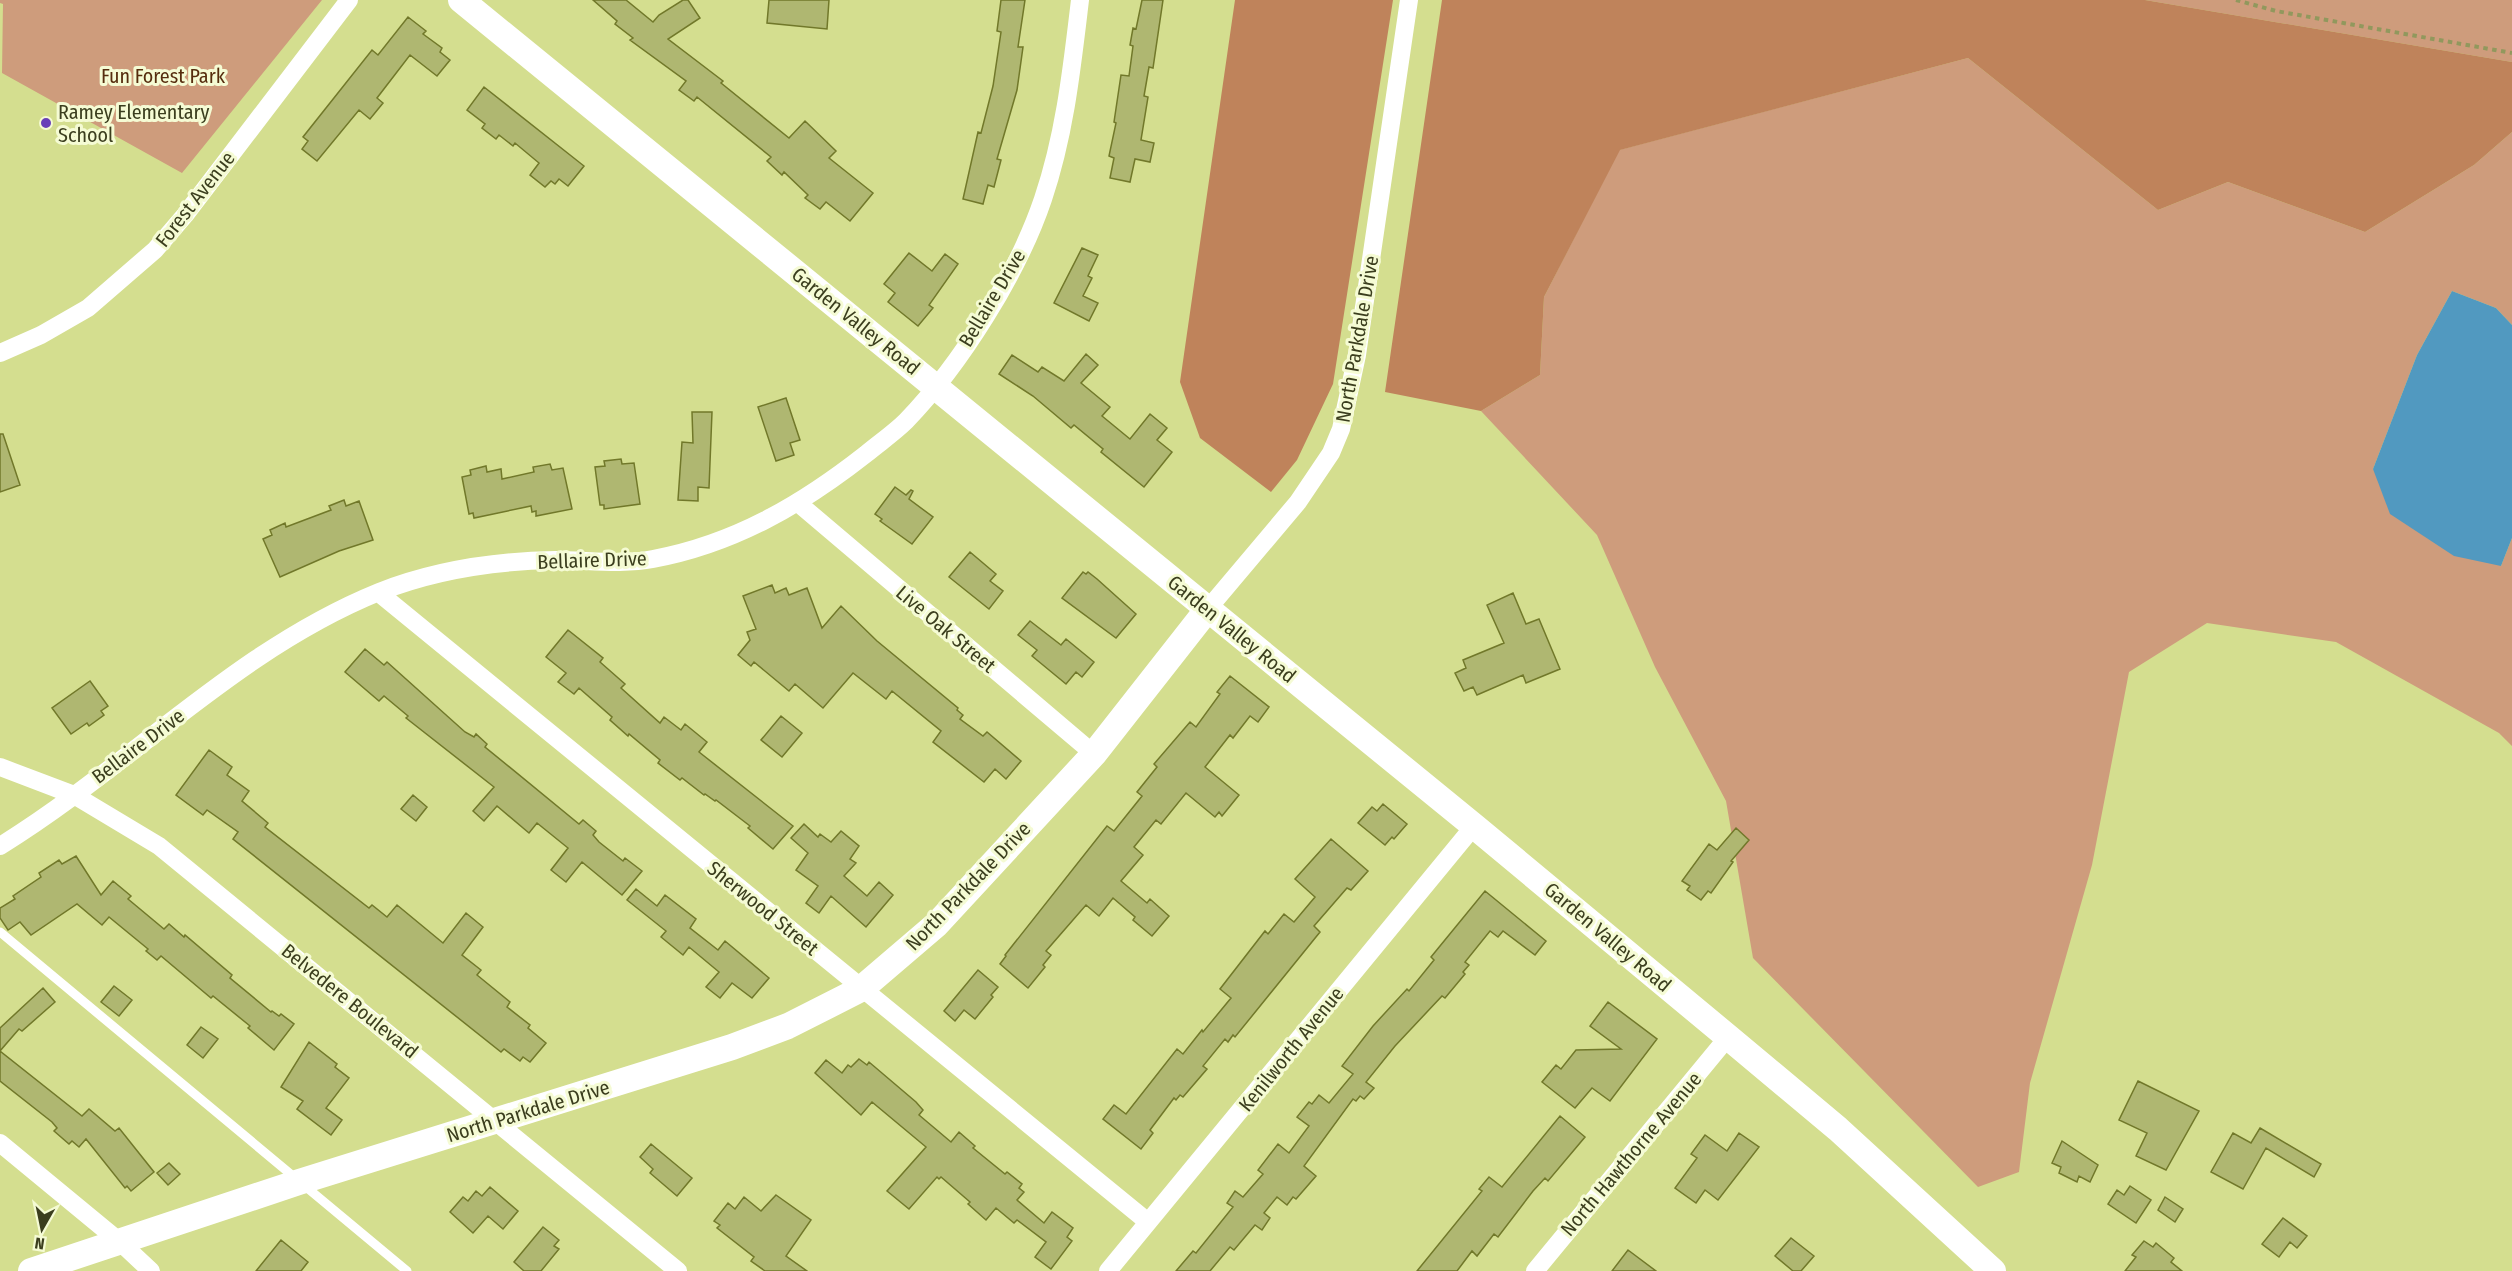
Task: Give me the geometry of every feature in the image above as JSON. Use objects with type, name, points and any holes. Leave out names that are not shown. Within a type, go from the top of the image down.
[{"type":"street","name":"Forest Avenue","points":[[0,353],[41,335],[88,308],[155,250],[185,215],[349,0]]},
{"type":"street","name":"Garden Valley Road","points":[[460,0],[1474,826],[1838,1129],[1993,1271]]},
{"type":"street","name":"Bellaire Drive","points":[[0,846],[42,820],[236,672],[297,631],[379,593],[418,579],[480,566],[551,560],[647,560],[697,550],[739,534],[798,503],[904,424],[937,387],[996,299],[1022,252],[1057,154],[1066,112],[1080,0]]},
{"type":"street","name":"North Parkdale Drive","points":[[31,1271],[85,1251],[120,1242],[299,1182],[732,1047],[788,1026],[861,989],[938,924],[1094,754],[1298,501],[1331,453],[1341,429],[1357,356],[1409,0]]},
{"type":"street","name":"Live Oak Street","points":[[798,503],[1094,754]]},
{"type":"street","name":"Sherwood Street","points":[[379,593],[1148,1222]]},
{"type":"street","name":"Belvedere Boulevard","points":[[0,768],[74,795],[159,846],[678,1271]]},
{"type":"street","name":"Kenilworth Avenue","points":[[1108,1271],[1474,826]]},
{"type":"street","name":"North Hawthorne Avenue","points":[[1535,1271],[1728,1037]]},
{"type":"street","points":[[0,1143],[120,1242],[151,1271]]},
{"type":"lane","points":[[0,932],[407,1271]]},
{"type":"path","points":[[2236,0],[2276,11],[2512,53]]},
{"type":"green space","name":"Fun Forest Park","points":[[0,0],[322,0],[182,173],[2,73],[3,4]]},
{"type":"green space","points":[[2145,0],[2512,0],[2512,62]]},
{"type":"green space","points":[[1968,58],[2158,210],[2228,182],[2365,232],[2474,165],[2512,132],[2512,325],[2496,308],[2452,291],[2417,355],[2373,469],[2501,566],[2512,538],[2512,746],[2499,733],[2336,642],[2207,623],[2129,672],[2092,865],[2030,1083],[2019,1172],[1978,1187],[1753,958],[1726,801],[1655,667],[1597,535],[1481,411],[1540,375],[1544,297],[1619,150]]},
{"type":"shaded area","points":[[1235,0],[1393,0],[1333,384],[1297,460],[1271,492],[1200,438],[1180,382]]},
{"type":"shaded area","points":[[1442,0],[2145,0],[2512,62],[2512,132],[2474,165],[2365,232],[2228,182],[2158,210],[1968,58],[1620,150],[1544,297],[1540,375],[1481,411],[1385,392]]},
{"type":"water","points":[[2452,291],[2496,308],[2512,325],[2512,538],[2501,566],[2454,556],[2390,514],[2373,469],[2417,355]]},
{"type":"building","points":[[593,0],[626,0],[653,22],[659,15],[683,0],[688,0],[700,18],[668,39],[723,81],[721,83],[789,138],[805,121],[836,151],[829,158],[873,193],[850,221],[826,202],[820,209],[805,198],[808,195],[784,172],[782,175],[767,161],[771,157],[697,97],[694,101],[679,90],[686,81],[630,40],[633,38],[615,24],[617,21]]},
{"type":"building","points":[[769,0],[829,0],[827,29],[767,23]]},
{"type":"building","points":[[1001,0],[1025,0],[1018,47],[1023,47],[1017,90],[997,159],[1001,160],[994,187],[988,185],[983,204],[963,199],[978,132],[981,133],[993,86],[1001,32],[997,31]]},
{"type":"building","points":[[1142,0],[1163,0],[1153,68],[1149,67],[1144,96],[1148,97],[1141,140],[1154,143],[1150,162],[1135,159],[1130,182],[1110,178],[1114,158],[1109,156],[1116,123],[1114,122],[1121,75],[1129,76],[1133,46],[1130,45]]},
{"type":"building","points":[[408,17],[426,31],[423,34],[442,48],[440,52],[450,60],[437,76],[410,55],[377,98],[383,103],[370,119],[359,110],[317,161],[302,149],[308,141],[303,137],[372,50],[378,55]]},
{"type":"building","points":[[484,87],[584,166],[568,186],[559,179],[555,184],[551,181],[545,187],[530,175],[539,163],[515,143],[513,146],[499,135],[496,139],[482,128],[485,124],[467,110]]},
{"type":"building","points":[[1082,248],[1098,255],[1088,276],[1092,278],[1083,296],[1098,303],[1089,321],[1054,303]]},
{"type":"building","points":[[909,253],[932,271],[945,254],[958,264],[929,305],[933,308],[918,326],[888,302],[895,293],[884,284]]},
{"type":"building","points":[[1086,354],[1098,365],[1081,383],[1110,407],[1102,416],[1130,439],[1150,414],[1167,428],[1157,440],[1172,452],[1144,487],[1101,452],[1103,449],[1074,425],[1071,428],[1033,396],[999,374],[1012,355],[1038,372],[1042,367],[1064,381]]},
{"type":"building","points":[[786,398],[800,440],[790,443],[794,455],[776,461],[758,407]]},
{"type":"building","points":[[692,412],[712,412],[709,488],[698,487],[698,501],[678,500],[682,442],[693,443]]},
{"type":"building","points":[[0,434],[3,434],[20,485],[0,492]]},
{"type":"building","points":[[621,459],[622,464],[634,463],[640,504],[604,509],[604,505],[600,505],[595,467],[605,466],[604,461]]},
{"type":"building","points":[[550,464],[552,470],[563,468],[572,509],[536,516],[536,511],[532,512],[531,506],[474,518],[473,513],[469,514],[462,477],[471,475],[470,470],[486,466],[487,472],[501,469],[502,479],[534,472],[533,467]]},
{"type":"building","points":[[895,487],[906,495],[911,490],[913,491],[909,499],[933,517],[912,544],[880,521],[882,519],[875,514]]},
{"type":"building","points":[[344,500],[346,506],[359,501],[373,540],[339,551],[280,577],[263,539],[272,535],[270,530],[285,523],[286,527],[331,510],[329,506]]},
{"type":"building","points":[[970,552],[996,574],[990,581],[1003,591],[989,609],[949,577]]},
{"type":"building","points":[[1083,572],[1086,574],[1088,572],[1097,579],[1136,614],[1116,638],[1062,598]]},
{"type":"building","points":[[772,585],[775,593],[786,588],[789,595],[807,588],[822,628],[841,606],[877,641],[958,708],[957,710],[963,715],[960,719],[983,736],[987,732],[1021,761],[1006,779],[995,769],[984,782],[933,742],[941,731],[892,691],[886,699],[853,673],[823,708],[795,684],[789,691],[754,662],[751,666],[738,655],[750,640],[747,632],[756,629],[743,596]]},
{"type":"building","points":[[1513,593],[1526,624],[1539,619],[1560,669],[1526,683],[1523,675],[1477,695],[1473,687],[1464,691],[1455,673],[1466,668],[1463,660],[1504,643],[1487,605]]},
{"type":"building","points":[[1030,621],[1061,645],[1066,639],[1094,662],[1082,677],[1076,672],[1066,684],[1032,656],[1037,650],[1018,635]]},
{"type":"building","points":[[568,630],[603,658],[600,662],[625,684],[621,688],[660,723],[664,717],[681,730],[685,724],[707,742],[699,752],[793,826],[773,849],[748,828],[750,826],[716,800],[704,795],[682,778],[680,780],[658,763],[660,760],[610,720],[612,717],[579,688],[574,694],[558,682],[566,673],[546,657]]},
{"type":"building","points":[[365,649],[384,665],[387,662],[465,732],[474,737],[476,734],[487,744],[485,747],[579,824],[583,820],[596,831],[593,835],[599,842],[623,861],[625,858],[642,871],[622,895],[582,862],[566,882],[551,870],[568,848],[537,823],[529,833],[497,806],[484,821],[473,811],[494,787],[406,718],[408,716],[384,696],[379,701],[345,672]]},
{"type":"building","points":[[1230,676],[1269,707],[1258,722],[1250,716],[1233,738],[1230,735],[1205,767],[1239,795],[1222,816],[1219,812],[1215,817],[1186,793],[1161,824],[1156,820],[1134,847],[1143,855],[1121,881],[1147,903],[1150,899],[1169,916],[1152,936],[1113,898],[1099,916],[1086,905],[1046,951],[1051,955],[1043,965],[1045,967],[1028,988],[1000,964],[1005,955],[1107,826],[1114,831],[1142,796],[1137,792],[1157,767],[1154,764],[1190,722],[1196,727],[1220,694],[1217,692]]},
{"type":"building","points":[[90,681],[108,706],[101,711],[104,715],[89,726],[87,723],[71,734],[52,708]]},
{"type":"building","points":[[781,716],[802,733],[782,757],[761,740]]},
{"type":"building","points":[[209,750],[232,767],[227,775],[249,791],[242,801],[268,823],[265,827],[369,908],[372,905],[387,917],[397,905],[443,943],[466,913],[483,927],[462,955],[481,970],[477,975],[510,1002],[507,1007],[530,1025],[528,1028],[546,1043],[530,1062],[523,1057],[520,1061],[504,1049],[501,1052],[233,839],[238,832],[207,810],[203,815],[176,795]]},
{"type":"building","points":[[413,795],[427,807],[416,821],[401,809]]},
{"type":"building","points":[[1383,804],[1407,824],[1394,839],[1392,837],[1385,845],[1358,823],[1372,807],[1377,811]]},
{"type":"building","points":[[804,824],[818,837],[820,834],[831,842],[841,831],[859,846],[850,859],[856,863],[844,876],[867,896],[879,882],[893,895],[866,927],[831,896],[819,913],[806,903],[818,886],[796,870],[808,853],[791,838]]},
{"type":"building","points":[[1736,828],[1749,840],[1731,861],[1733,862],[1711,893],[1708,891],[1701,900],[1687,890],[1690,886],[1682,881],[1709,844],[1717,850]]},
{"type":"building","points":[[1331,839],[1368,871],[1351,890],[1347,888],[1314,926],[1320,932],[1235,1037],[1233,1035],[1228,1042],[1225,1039],[1203,1066],[1207,1069],[1183,1097],[1180,1095],[1176,1100],[1174,1098],[1150,1130],[1153,1133],[1141,1149],[1103,1119],[1114,1105],[1126,1114],[1177,1049],[1183,1054],[1231,998],[1220,989],[1265,931],[1268,934],[1284,914],[1294,922],[1315,897],[1295,879]]},
{"type":"building","points":[[76,856],[101,895],[113,881],[131,896],[128,899],[164,929],[169,924],[184,937],[185,935],[232,975],[230,978],[271,1012],[279,1016],[281,1014],[294,1024],[274,1050],[248,1028],[250,1026],[213,996],[211,998],[161,956],[157,960],[146,951],[148,949],[109,917],[102,925],[77,904],[31,935],[20,922],[8,930],[0,918],[0,908],[15,899],[13,896],[41,877],[39,873],[59,860],[62,864]]},
{"type":"building","points":[[636,889],[657,906],[665,895],[696,919],[690,928],[718,950],[725,941],[769,978],[752,998],[732,983],[720,998],[706,987],[719,972],[689,947],[683,955],[661,937],[666,931],[627,900]]},
{"type":"building","points":[[1485,891],[1546,941],[1535,955],[1503,931],[1498,937],[1490,931],[1465,962],[1469,965],[1463,972],[1465,974],[1445,998],[1442,996],[1395,1046],[1366,1082],[1374,1088],[1364,1099],[1360,1096],[1356,1101],[1353,1099],[1304,1166],[1316,1176],[1296,1199],[1293,1197],[1287,1205],[1277,1197],[1264,1213],[1270,1218],[1262,1230],[1255,1225],[1234,1250],[1230,1247],[1210,1271],[1176,1271],[1193,1251],[1196,1253],[1233,1207],[1227,1203],[1235,1191],[1243,1197],[1263,1174],[1258,1170],[1278,1144],[1289,1153],[1309,1126],[1297,1117],[1309,1102],[1312,1104],[1319,1095],[1329,1103],[1353,1074],[1342,1066],[1373,1026],[1407,989],[1409,991],[1434,960],[1431,957]]},
{"type":"building","points":[[978,970],[998,987],[975,1019],[964,1010],[955,1021],[944,1011]]},
{"type":"building","points":[[114,986],[132,1000],[119,1016],[101,1002]]},
{"type":"building","points":[[43,988],[55,1002],[22,1031],[19,1029],[0,1051],[0,1028]]},
{"type":"building","points":[[1608,1002],[1657,1039],[1610,1101],[1592,1088],[1575,1108],[1542,1082],[1556,1065],[1561,1069],[1576,1050],[1621,1049],[1590,1026]]},
{"type":"building","points":[[201,1027],[218,1039],[203,1058],[187,1045]]},
{"type":"building","points":[[309,1042],[337,1064],[335,1067],[349,1078],[326,1108],[342,1120],[331,1135],[297,1109],[303,1101],[281,1087]]},
{"type":"building","points":[[0,1051],[82,1116],[89,1109],[115,1131],[119,1128],[154,1172],[131,1191],[127,1186],[125,1188],[86,1139],[79,1147],[72,1141],[69,1144],[54,1131],[57,1128],[52,1122],[0,1081]]},
{"type":"building","points":[[859,1059],[867,1065],[869,1062],[916,1102],[923,1110],[919,1115],[951,1142],[959,1132],[975,1146],[973,1148],[1005,1174],[1007,1172],[1022,1184],[1019,1188],[1024,1192],[1017,1200],[1044,1223],[1052,1212],[1073,1228],[1067,1237],[1072,1241],[1051,1269],[1035,1257],[1046,1242],[1017,1220],[1014,1223],[996,1208],[986,1220],[968,1204],[970,1202],[941,1177],[939,1179],[937,1177],[909,1209],[887,1191],[926,1147],[872,1102],[861,1115],[815,1073],[826,1060],[842,1073],[848,1065],[851,1067]]},
{"type":"building","points":[[2138,1081],[2199,1111],[2166,1170],[2136,1156],[2147,1133],[2119,1120]]},
{"type":"building","points":[[1560,1116],[1585,1137],[1548,1181],[1545,1178],[1533,1191],[1498,1237],[1494,1234],[1477,1256],[1472,1251],[1457,1271],[1417,1271],[1482,1191],[1479,1189],[1489,1177],[1502,1187]]},
{"type":"building","points":[[2260,1128],[2321,1164],[2314,1177],[2266,1148],[2243,1189],[2211,1172],[2233,1133],[2251,1143]]},
{"type":"building","points":[[1739,1133],[1759,1147],[1718,1200],[1705,1190],[1696,1203],[1675,1188],[1697,1158],[1691,1154],[1705,1135],[1727,1151]]},
{"type":"building","points":[[2062,1141],[2098,1165],[2090,1182],[2079,1176],[2077,1182],[2059,1173],[2061,1167],[2052,1163]]},
{"type":"building","points":[[651,1144],[692,1178],[677,1196],[650,1173],[653,1169],[640,1157]]},
{"type":"building","points":[[169,1163],[180,1174],[168,1185],[157,1173]]},
{"type":"building","points":[[2130,1186],[2151,1200],[2136,1223],[2108,1204],[2117,1190],[2124,1195]]},
{"type":"building","points":[[490,1187],[518,1211],[503,1229],[488,1216],[473,1233],[450,1212],[463,1197],[468,1201],[476,1191],[482,1196]]},
{"type":"building","points":[[776,1195],[811,1220],[786,1256],[807,1271],[765,1271],[751,1261],[754,1257],[717,1228],[720,1225],[714,1221],[728,1203],[735,1209],[744,1197],[761,1211]]},
{"type":"building","points":[[2165,1197],[2183,1209],[2175,1222],[2158,1210]]},
{"type":"building","points":[[2283,1218],[2307,1236],[2297,1248],[2290,1242],[2279,1257],[2262,1244]]},
{"type":"building","points":[[543,1227],[559,1240],[554,1246],[559,1249],[541,1271],[524,1271],[514,1262]]},
{"type":"building","points":[[1791,1238],[1814,1256],[1801,1271],[1793,1271],[1775,1256]]},
{"type":"building","points":[[281,1240],[308,1262],[301,1271],[256,1271]]},
{"type":"building","points":[[2144,1241],[2153,1247],[2156,1243],[2174,1258],[2171,1262],[2182,1271],[2125,1271],[2136,1257],[2132,1255]]},
{"type":"building","points":[[1628,1250],[1656,1271],[1612,1271]]},
{"type":"place","name":"Ramey Elementary School","points":[[46,123]]}]
